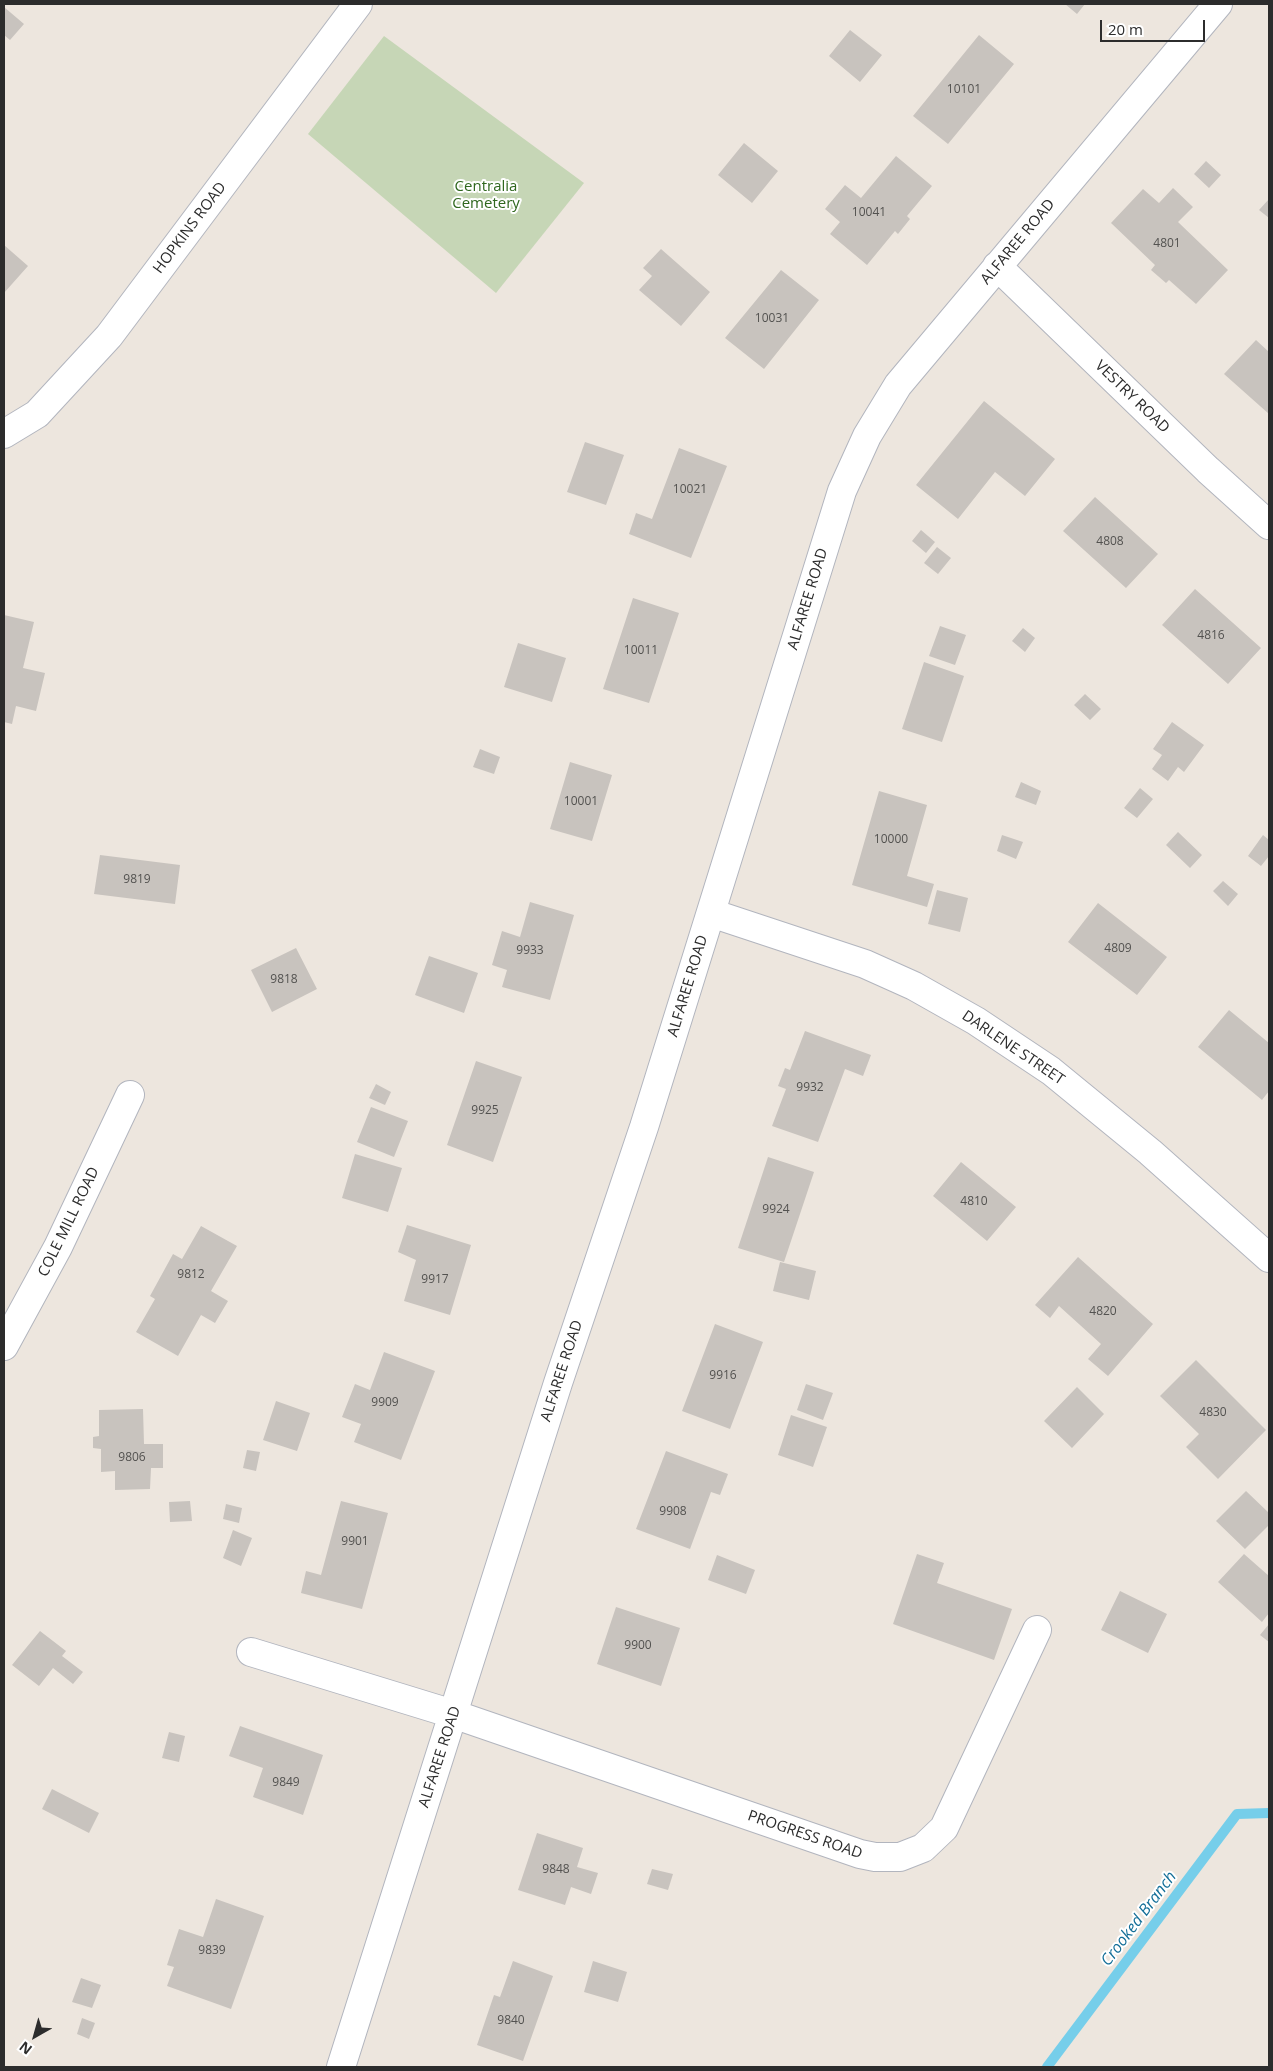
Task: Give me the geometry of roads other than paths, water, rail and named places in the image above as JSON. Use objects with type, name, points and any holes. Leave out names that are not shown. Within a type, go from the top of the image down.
[{"type":"street","name":"HOPKINS ROAD","points":[[4,434],[37,414],[109,336],[358,4]]},
{"type":"street","name":"ALFAREE ROAD","points":[[341,2067],[558,1383],[644,1127],[842,491],[867,436],[898,385],[1218,4]]},
{"type":"street","name":"VESTRY ROAD","points":[[997,266],[1201,464],[1269,525]]},
{"type":"street","name":"DARLENE STREET","points":[[711,913],[865,964],[914,986],[976,1021],[1051,1070],[1150,1152],[1269,1258]]},
{"type":"street","name":"COLE MILL ROAD","points":[[4,1346],[58,1247],[130,1096]]},
{"type":"street","name":"PROGRESS ROAD","points":[[251,1652],[453,1714],[875,1858],[900,1857],[922,1848],[944,1828],[1037,1630]]},
{"type":"waterway","name":"Crooked Branch","points":[[1047,2067],[1237,1814],[1269,1813]]},
{"type":"park label","name":"Centralia Cemetery","points":[[486,196]]}]
